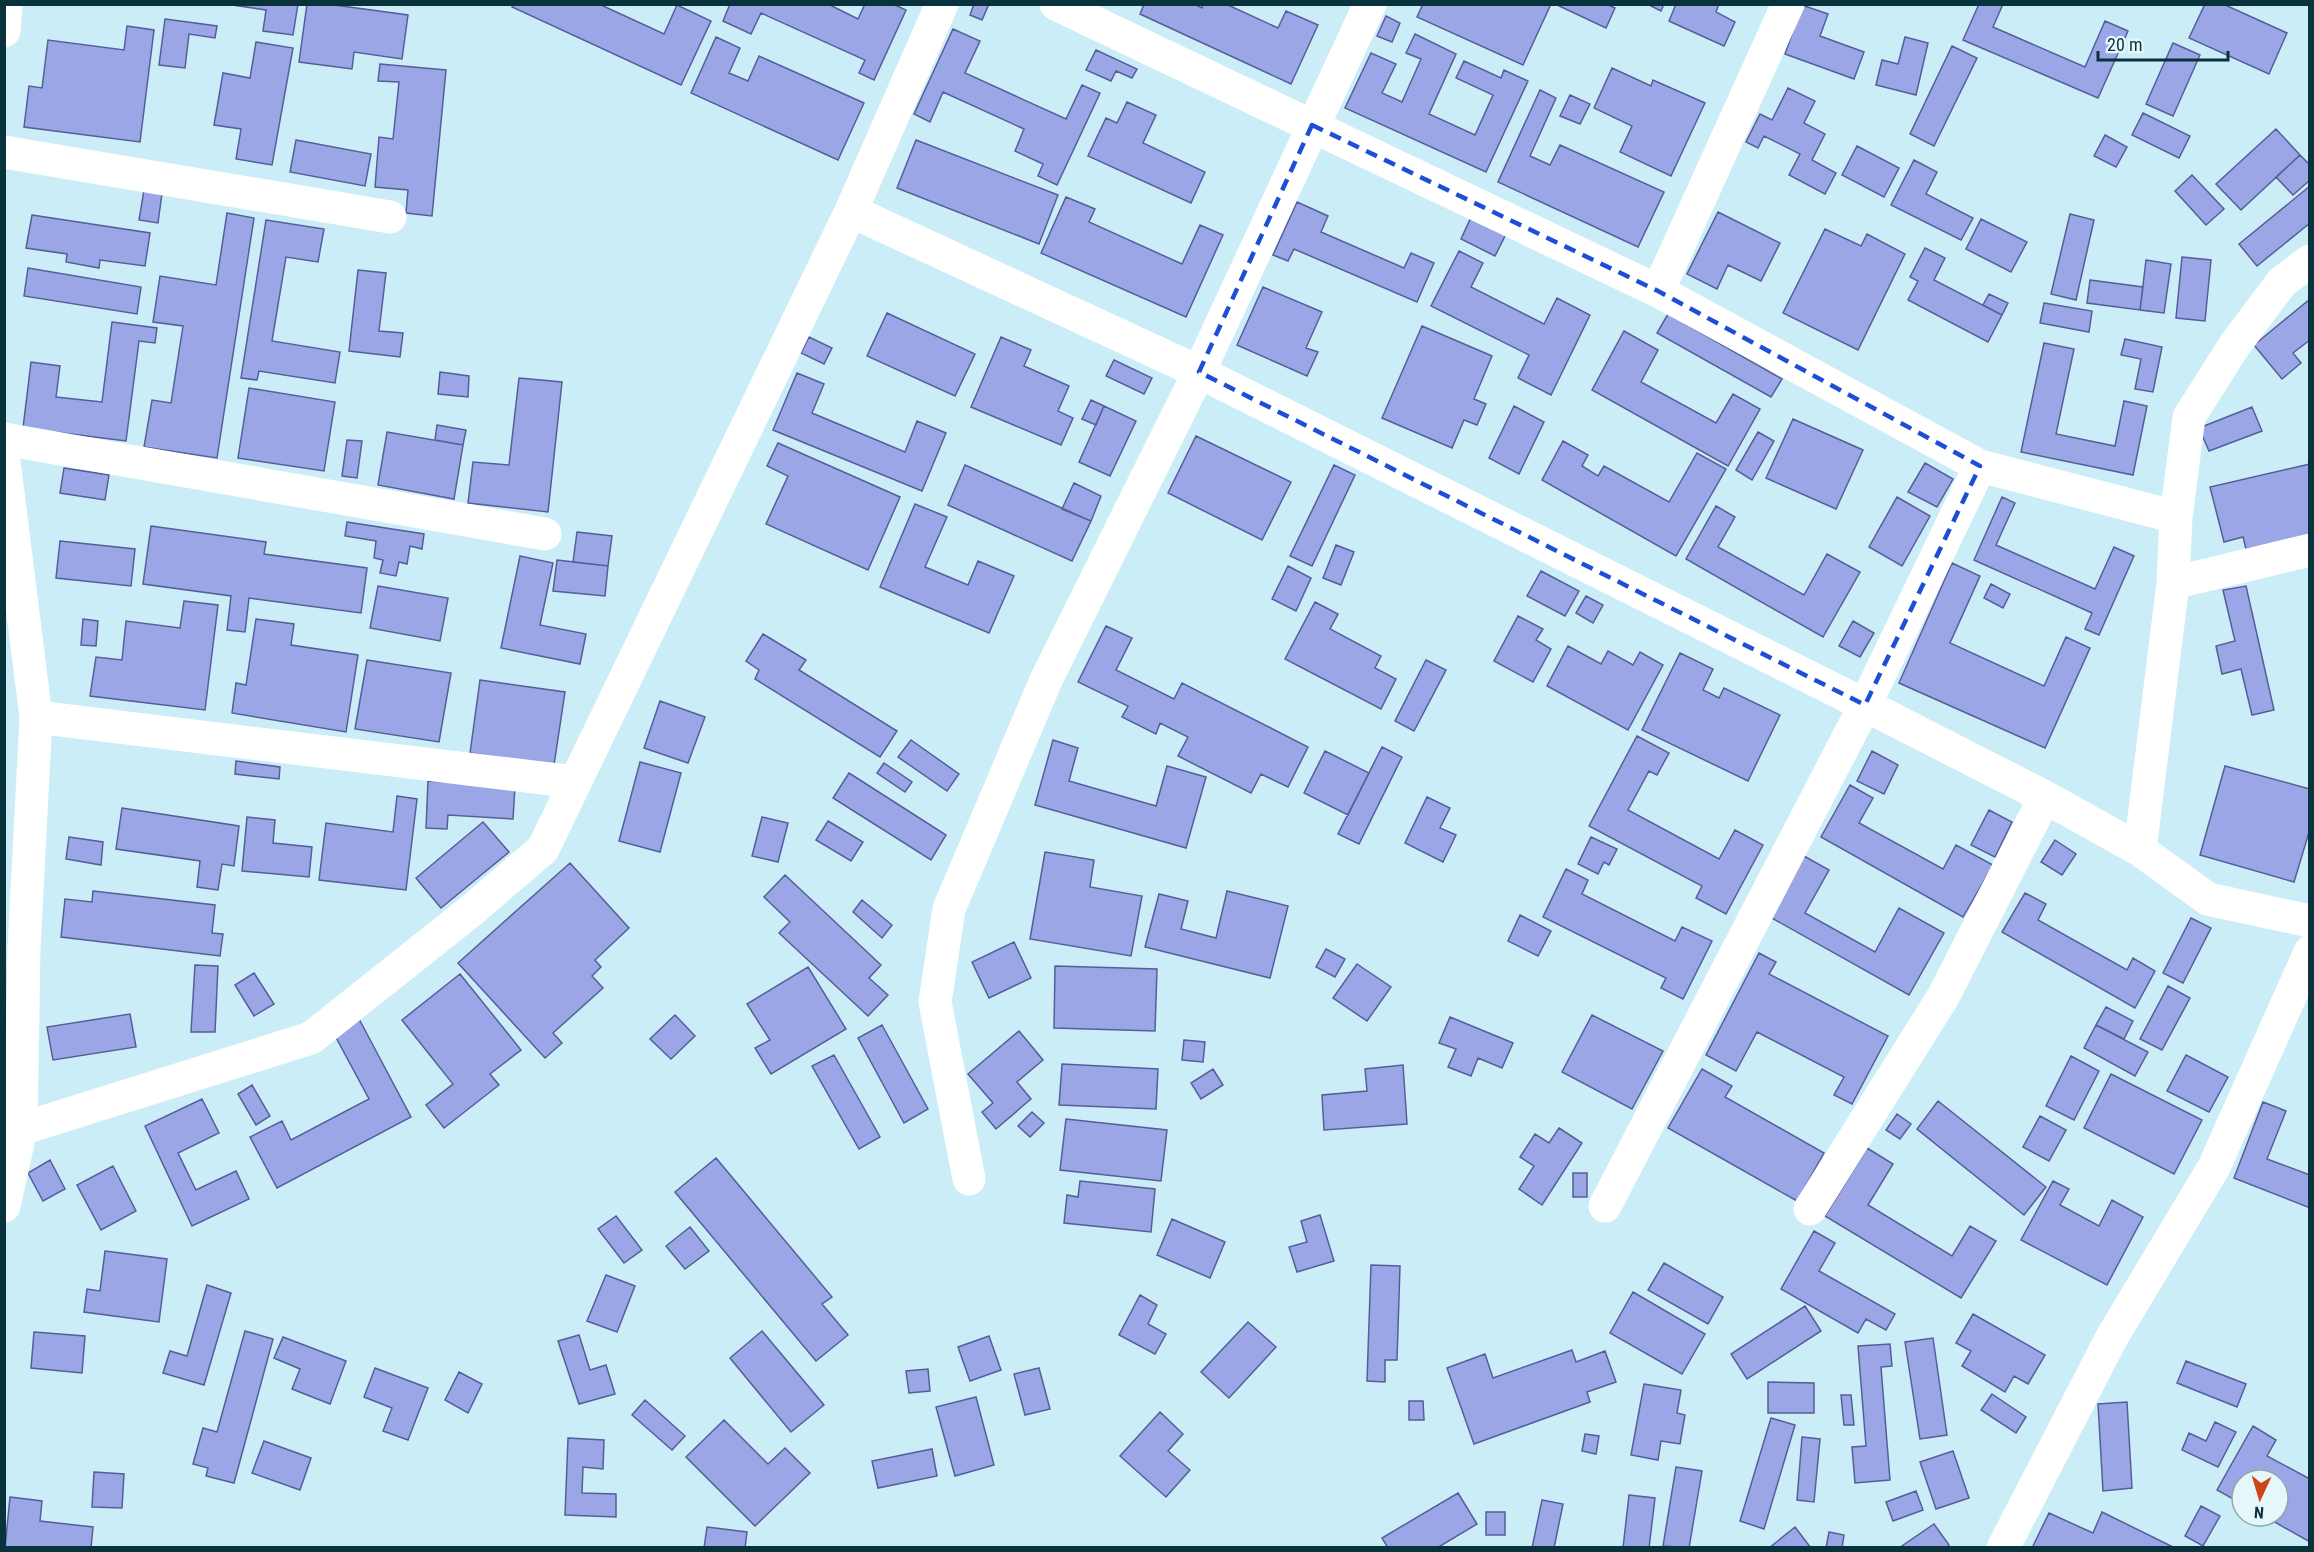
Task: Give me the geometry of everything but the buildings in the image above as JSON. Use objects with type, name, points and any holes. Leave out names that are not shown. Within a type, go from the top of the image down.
[{"type":"street","points":[[4,31],[6,4]]},
{"type":"street","points":[[21,1129],[311,1038],[472,910],[543,849],[851,211],[942,4]]},
{"type":"street","points":[[1056,4],[1658,291],[1980,466],[2176,518]]},
{"type":"street","points":[[969,1179],[935,1002],[949,909],[1046,680],[1199,372],[1370,4]]},
{"type":"street","points":[[1658,291],[1788,4]]},
{"type":"street","points":[[4,152],[390,218]]},
{"type":"street","points":[[851,211],[1199,372],[1865,705],[2045,797],[2140,850],[2208,899],[2310,921]]},
{"type":"street","points":[[2140,850],[2174,583],[2176,518],[2189,417],[2234,346],[2282,282],[2310,261]]},
{"type":"street","points":[[4,439],[545,534]]},
{"type":"street","points":[[4,461],[36,717],[14,951],[21,1129],[4,1206]]},
{"type":"street","points":[[1605,1206],[1865,705],[1980,466]]},
{"type":"street","points":[[2174,583],[2310,550]]},
{"type":"street","points":[[36,717],[575,782]]},
{"type":"street","points":[[1810,1209],[1943,997],[2045,797]]},
{"type":"street","points":[[2002,1548],[2112,1337],[2214,1167],[2310,952]]},
{"type":"highlighted area","points":[[1312,125],[1658,291],[1980,466],[1865,705],[1199,372]]}]
